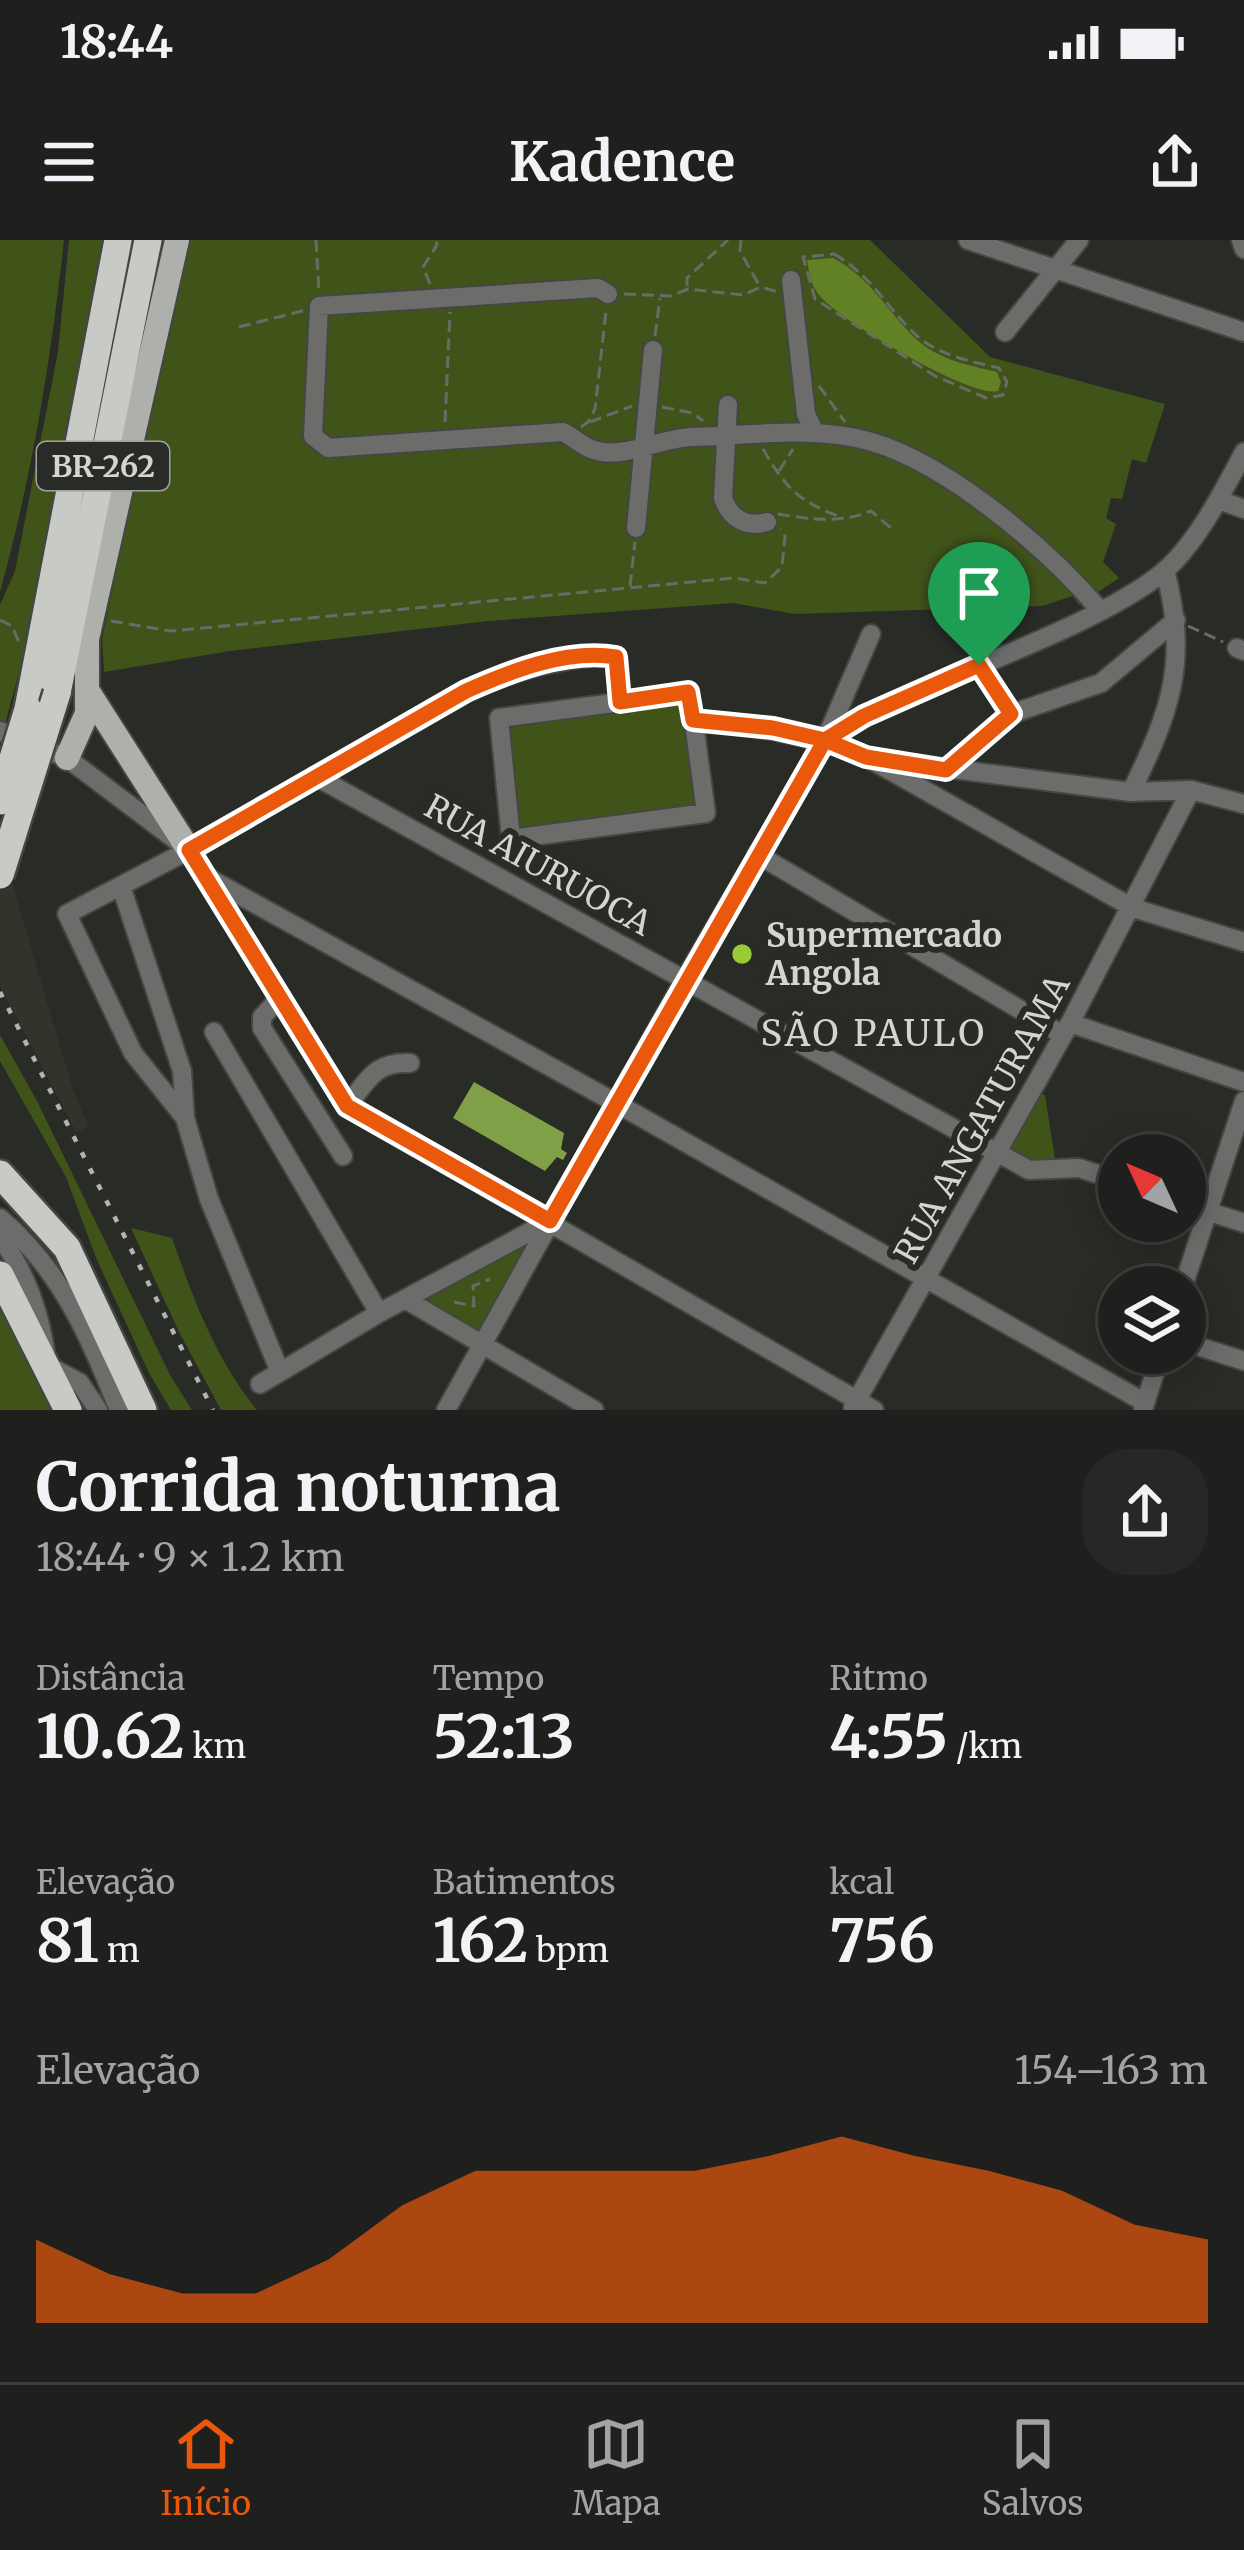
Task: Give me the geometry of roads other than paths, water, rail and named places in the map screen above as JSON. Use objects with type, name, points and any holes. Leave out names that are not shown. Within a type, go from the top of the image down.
[{"type":"highway","name":"BR-262","points":[[0,801],[28,709],[118,240]]},
{"type":"highway","name":"BR-262","points":[[0,875],[57,693],[148,240]]},
{"type":"highway","points":[[0,1174],[67,1248],[92,1295],[132,1404]]},
{"type":"highway","points":[[0,1275],[68,1410]]},
{"type":"main road","points":[[67,758],[86,712],[87,639],[177,240]]},
{"type":"main road","points":[[86,688],[189,850]]},
{"type":"street","points":[[968,240],[1244,332]]},
{"type":"street","points":[[1005,332],[1079,240]]},
{"type":"street","points":[[1241,240],[1244,249]]},
{"type":"street","points":[[790,280],[809,433]]},
{"type":"street","points":[[608,294],[598,288],[319,306],[313,436],[328,448],[562,432],[598,452],[614,454],[670,438],[809,433],[858,438],[914,455],[945,474],[1072,578],[1100,609]]},
{"type":"street","points":[[636,528],[653,350]]},
{"type":"street","points":[[728,405],[723,498],[738,520],[754,526],[767,522]]},
{"type":"street","points":[[825,740],[864,716],[1100,609],[1165,570],[1219,500],[1244,452]]},
{"type":"street","points":[[1219,500],[1244,509]]},
{"type":"street","points":[[1131,792],[1177,677],[1176,620],[1165,570]]},
{"type":"street","points":[[946,770],[1011,714],[1101,683],[1176,620]]},
{"type":"street","points":[[446,1410],[684,981],[825,740],[871,634]]},
{"type":"street","points":[[184,1118],[134,1053],[67,914],[189,850],[466,691],[501,676],[556,659],[616,657],[620,702]]},
{"type":"street","points":[[979,665],[1011,714]]},
{"type":"street","points":[[688,692],[706,813],[511,839],[499,718],[620,702],[688,692]]},
{"type":"street","points":[[693,720],[773,728],[825,740],[866,757],[1133,908],[1244,942]]},
{"type":"street","points":[[0,731],[67,758],[189,850],[351,1101],[861,1407]]},
{"type":"street","points":[[866,757],[1131,792],[1191,790],[1244,804]]},
{"type":"street","name":"RUA AIURUOCA","points":[[315,776],[997,1153],[1029,1169],[1079,1168],[1098,1174]]},
{"type":"street","name":"RUA ANGATURAMA","points":[[861,1407],[1133,908],[1191,790]]},
{"type":"street","points":[[757,854],[1067,1029],[1244,1082]]},
{"type":"street","points":[[208,878],[616,1103],[1144,1406],[1154,1374]]},
{"type":"street","points":[[121,886],[182,1071],[184,1118],[209,1199],[280,1372]]},
{"type":"street","points":[[281,998],[262,1017],[262,1028],[343,1156]]},
{"type":"street","points":[[214,1032],[379,1313]]},
{"type":"street","points":[[351,1101],[378,1067],[387,1062],[410,1063]]},
{"type":"street","points":[[351,1101],[480,1173]]},
{"type":"street","points":[[1190,1266],[1244,1101]]},
{"type":"street","points":[[1208,1212],[1244,1223]]},
{"type":"street","points":[[0,1218],[42,1257],[97,1356],[132,1404]]},
{"type":"street","points":[[260,1384],[550,1221]]},
{"type":"street","points":[[0,1237],[14,1256],[43,1327],[98,1410]]},
{"type":"street","points":[[405,1300],[594,1410]]},
{"type":"street","points":[[43,1327],[46,1365],[80,1383]]},
{"type":"street","points":[[1206,1349],[1244,1361]]},
{"type":"railway","points":[[0,992],[213,1410]]},
{"type":"place","name":"Supermercado Angola","points":[[742,954]]},
{"type":"district","name":"SÃO PAULO","points":[[874,1033]]}]
